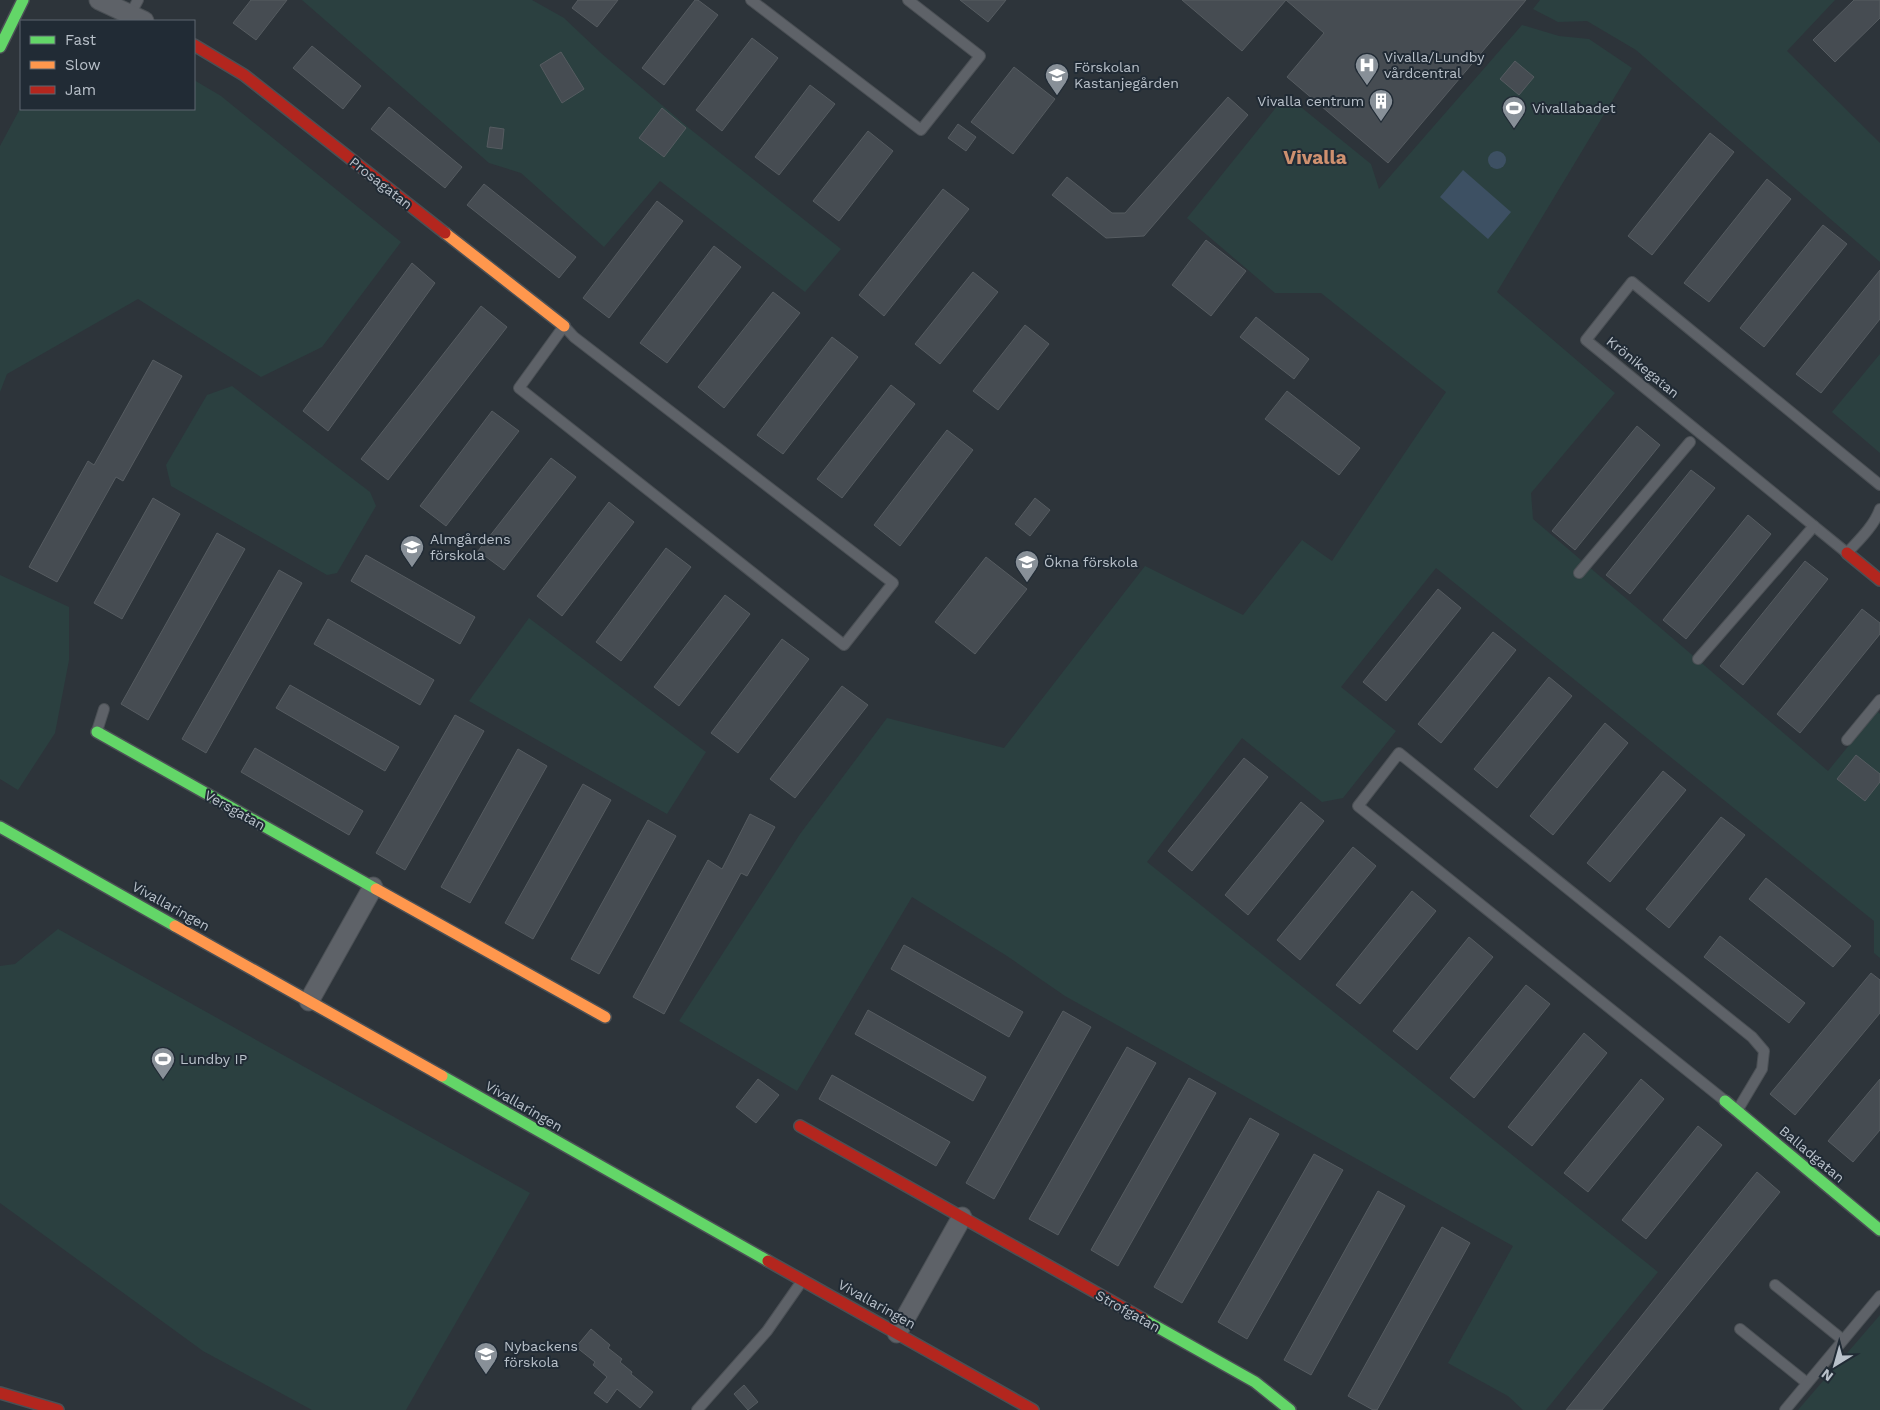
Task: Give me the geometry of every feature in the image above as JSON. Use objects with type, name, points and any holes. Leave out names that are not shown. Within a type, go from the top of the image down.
[{"type":"street","points":[[0,47],[24,0]]},
{"type":"street","points":[[99,0],[137,12]]},
{"type":"street","name":"Prosagatan","points":[[195,46],[244,75],[564,326]]},
{"type":"street","name":"Krönikegatan","points":[[1847,553],[1880,580]]},
{"type":"street","name":"Versgatan","points":[[97,732],[605,1017]]},
{"type":"street","name":"Vivallaringen","points":[[0,827],[1033,1410]]},
{"type":"street","points":[[309,1001],[373,888]]},
{"type":"street","name":"Balladgatan","points":[[1724,1101],[1880,1230]]},
{"type":"street","name":"Strofgatan","points":[[800,1126],[1263,1387],[1290,1410]]},
{"type":"street","points":[[897,1333],[962,1217]]},
{"type":"street","points":[[0,1393],[58,1410]]},
{"type":"street","points":[[1002,1410],[1010,1397]]},
{"type":"lane","points":[[751,0],[921,130],[980,56],[908,0]]},
{"type":"lane","name":"Krönikegatan","points":[[1847,553],[1586,340],[1632,282],[1880,486]]},
{"type":"lane","points":[[564,326],[574,337],[893,583],[844,645],[519,388],[564,326]]},
{"type":"lane","points":[[1579,573],[1690,442]]},
{"type":"lane","points":[[1847,553],[1864,534],[1878,515],[1880,509]]},
{"type":"lane","points":[[1698,659],[1814,526]]},
{"type":"lane","points":[[1847,740],[1880,700]]},
{"type":"lane","points":[[97,732],[104,709]]},
{"type":"lane","points":[[1724,1101],[1358,806],[1399,753],[1752,1037],[1764,1051],[1762,1069],[1737,1111]]},
{"type":"lane","points":[[697,1410],[767,1331],[802,1280]]},
{"type":"lane","points":[[1775,1285],[1843,1340]]},
{"type":"lane","points":[[1785,1410],[1880,1296]]},
{"type":"lane","points":[[1740,1329],[1808,1383]]},
{"type":"green space","points":[[302,0],[532,0],[564,18],[602,54],[690,129],[841,249],[805,292],[660,181],[604,247],[521,173],[489,163]]},
{"type":"green space","points":[[1540,0],[1835,0],[1787,51],[1880,143],[1880,262],[1636,50],[1587,21],[1558,22],[1533,9]]},
{"type":"green space","points":[[1522,25],[1559,36],[1589,39],[1632,68],[1497,292],[1615,393],[1531,493],[1533,519],[1828,771],[1877,711],[1880,714],[1880,958],[1874,953],[1874,921],[1436,568],[1341,687],[1396,731],[1343,798],[1322,802],[1242,738],[1147,862],[1658,1272],[1546,1410],[1523,1410],[1508,1396],[1448,1363],[1513,1246],[1065,996],[1007,956],[912,897],[797,1091],[679,1021],[800,834],[887,718],[1004,748],[1145,566],[1243,615],[1302,540],[1332,561],[1446,392],[1321,293],[1275,293],[1187,218],[1286,95],[1371,164],[1379,189]]},
{"type":"green space","points":[[195,81],[221,96],[401,242],[322,347],[261,377],[138,299],[7,374],[0,392],[0,146],[20,109],[195,110]]},
{"type":"green space","points":[[1880,354],[1880,453],[1832,412]]},
{"type":"green space","points":[[232,386],[370,492],[376,506],[337,573],[327,575],[171,486],[166,465],[207,395]]},
{"type":"green space","points":[[0,575],[69,607],[69,660],[55,733],[18,790],[0,779]]},
{"type":"green space","points":[[529,618],[706,752],[667,814],[469,701]]},
{"type":"green space","name":"Lundby IP","points":[[58,929],[530,1193],[406,1410],[312,1410],[203,1351],[0,1203],[0,966],[15,964]]},
{"type":"green space","points":[[1880,1315],[1880,1410],[1798,1410]]},
{"type":"water","points":[[1493,151],[1501,151],[1506,156],[1504,167],[1493,169],[1488,164],[1488,156]]},
{"type":"water","points":[[1463,170],[1511,212],[1488,239],[1440,197]]},
{"type":"building","points":[[251,0],[287,0],[256,40],[233,23]]},
{"type":"building","points":[[578,0],[618,0],[597,27],[572,8]]},
{"type":"building","points":[[695,0],[698,0],[718,15],[664,85],[642,68]]},
{"type":"building","points":[[960,0],[1006,0],[988,22]]},
{"type":"building","points":[[1182,0],[1286,0],[1242,51]]},
{"type":"building","name":"Vivalla centrum","points":[[1286,0],[1526,0],[1388,163],[1287,77],[1324,33]]},
{"type":"building","points":[[1854,0],[1880,0],[1880,18],[1835,62],[1813,40]]},
{"type":"building","points":[[752,38],[778,58],[722,131],[696,110]]},
{"type":"building","points":[[312,46],[361,86],[343,109],[293,68]]},
{"type":"building","points":[[561,52],[584,89],[562,103],[540,65]]},
{"type":"building","points":[[1515,61],[1534,77],[1519,95],[1500,79]]},
{"type":"building","points":[[1014,67],[1055,99],[1013,154],[971,122]]},
{"type":"building","points":[[810,85],[835,104],[779,175],[755,157]]},
{"type":"building","points":[[1228,97],[1248,115],[1144,236],[1106,238],[1052,195],[1067,177],[1112,213],[1125,213]]},
{"type":"building","points":[[389,107],[462,167],[445,188],[371,129]]},
{"type":"building","points":[[662,108],[686,128],[664,157],[639,138]]},
{"type":"building","points":[[958,124],[976,137],[966,151],[948,138]]},
{"type":"building","points":[[490,127],[504,129],[502,149],[487,147]]},
{"type":"building","points":[[868,131],[893,151],[839,221],[813,201]]},
{"type":"building","points":[[1710,133],[1734,152],[1652,255],[1628,236]]},
{"type":"building","points":[[1767,179],[1791,199],[1709,302],[1684,283]]},
{"type":"building","points":[[484,184],[576,257],[559,278],[467,205]]},
{"type":"building","points":[[943,189],[969,209],[884,316],[859,295]]},
{"type":"building","points":[[657,201],[683,221],[609,318],[583,298]]},
{"type":"building","points":[[1823,225],[1847,244],[1764,347],[1740,328]]},
{"type":"building","points":[[1206,240],[1246,271],[1211,316],[1172,285]]},
{"type":"building","points":[[714,246],[741,267],[667,363],[640,343]]},
{"type":"building","points":[[412,263],[435,283],[328,431],[303,411]]},
{"type":"building","points":[[1880,270],[1880,319],[1821,393],[1796,374]]},
{"type":"building","points":[[973,272],[998,292],[940,364],[915,344]]},
{"type":"building","points":[[773,292],[800,313],[724,408],[698,387]]},
{"type":"building","points":[[481,306],[507,327],[388,480],[361,459]]},
{"type":"building","points":[[1256,317],[1309,359],[1294,379],[1240,337]]},
{"type":"building","points":[[1025,325],[1049,344],[998,410],[973,391]]},
{"type":"building","points":[[832,337],[858,357],[783,454],[757,435]]},
{"type":"building","points":[[153,360],[182,376],[123,481],[116,477],[57,582],[29,567],[88,461],[94,465]]},
{"type":"building","points":[[891,385],[915,404],[842,498],[817,479]]},
{"type":"building","points":[[1287,391],[1360,448],[1339,475],[1265,419]]},
{"type":"building","points":[[492,411],[519,431],[446,526],[420,506]]},
{"type":"building","points":[[1637,426],[1660,445],[1575,550],[1552,531]]},
{"type":"building","points":[[947,430],[973,450],[900,546],[874,525]]},
{"type":"building","points":[[551,458],[576,477],[504,570],[478,551]]},
{"type":"building","points":[[1691,470],[1715,488],[1630,594],[1606,575]]},
{"type":"building","points":[[153,498],[180,514],[122,619],[94,603]]},
{"type":"building","points":[[1035,498],[1050,510],[1030,536],[1015,524]]},
{"type":"building","points":[[609,502],[634,522],[562,616],[537,596]]},
{"type":"building","points":[[1748,515],[1771,534],[1686,639],[1663,620]]},
{"type":"building","points":[[217,533],[245,549],[148,720],[121,704]]},
{"type":"building","points":[[666,548],[691,567],[621,661],[596,642]]},
{"type":"building","points":[[366,555],[475,617],[460,644],[351,581]]},
{"type":"building","points":[[986,557],[1027,589],[975,654],[935,622]]},
{"type":"building","points":[[1805,561],[1828,579],[1743,685],[1720,666]]},
{"type":"building","points":[[279,570],[302,583],[206,753],[182,739]]},
{"type":"building","points":[[1438,589],[1461,608],[1386,701],[1363,682]]},
{"type":"building","points":[[725,595],[750,614],[679,706],[654,687]]},
{"type":"building","points":[[1862,609],[1880,623],[1880,634],[1800,733],[1777,714]]},
{"type":"building","points":[[328,619],[434,680],[420,705],[314,644]]},
{"type":"building","points":[[1493,632],[1516,650],[1441,743],[1418,724]]},
{"type":"building","points":[[782,639],[809,659],[738,753],[711,733]]},
{"type":"building","points":[[1549,677],[1572,696],[1497,788],[1474,769]]},
{"type":"building","points":[[290,685],[399,747],[385,771],[276,708]]},
{"type":"building","points":[[842,686],[868,705],[795,798],[770,779]]},
{"type":"building","points":[[455,715],[484,731],[405,870],[376,853]]},
{"type":"building","points":[[1605,723],[1628,743],[1553,835],[1530,816]]},
{"type":"building","points":[[255,748],[363,811],[349,835],[241,772]]},
{"type":"building","points":[[518,749],[547,766],[470,903],[441,887]]},
{"type":"building","points":[[1856,755],[1880,774],[1880,782],[1865,801],[1837,779]]},
{"type":"building","points":[[1244,758],[1268,777],[1192,871],[1168,851]]},
{"type":"building","points":[[1663,771],[1686,790],[1610,882],[1587,863]]},
{"type":"building","points":[[583,784],[611,800],[533,939],[505,923]]},
{"type":"building","points":[[1301,802],[1324,821],[1248,915],[1225,895]]},
{"type":"building","points":[[750,814],[775,827],[747,876],[741,873],[664,1014],[633,997],[708,860],[722,869]]},
{"type":"building","points":[[1721,817],[1745,835],[1669,928],[1646,909]]},
{"type":"building","points":[[648,820],[676,836],[599,974],[571,959]]},
{"type":"building","points":[[1353,847],[1376,866],[1300,960],[1277,940]]},
{"type":"building","points":[[1766,878],[1851,946],[1833,967],[1749,899]]},
{"type":"building","points":[[1412,891],[1436,911],[1360,1004],[1336,985]]},
{"type":"building","points":[[1720,936],[1805,1003],[1789,1023],[1704,957]]},
{"type":"building","points":[[1469,937],[1493,957],[1417,1050],[1393,1031]]},
{"type":"building","points":[[904,945],[1023,1012],[1009,1037],[891,969]]},
{"type":"building","points":[[1871,973],[1880,980],[1880,1013],[1795,1115],[1770,1094]]},
{"type":"building","points":[[1526,985],[1550,1004],[1474,1098],[1450,1078]]},
{"type":"building","points":[[868,1010],[986,1077],[973,1101],[855,1034]]},
{"type":"building","points":[[1063,1011],[1091,1027],[994,1199],[966,1183]]},
{"type":"building","points":[[1584,1033],[1607,1053],[1532,1146],[1508,1127]]},
{"type":"building","points":[[1127,1047],[1156,1063],[1058,1235],[1029,1219]]},
{"type":"building","points":[[832,1075],[950,1142],[936,1166],[819,1099]]},
{"type":"building","points":[[1189,1078],[1216,1093],[1118,1266],[1091,1250]]},
{"type":"building","points":[[758,1079],[779,1095],[756,1123],[736,1107]]},
{"type":"building","points":[[1641,1079],[1664,1099],[1588,1192],[1564,1173]]},
{"type":"building","points":[[1880,1079],[1880,1130],[1853,1162],[1828,1141]]},
{"type":"building","points":[[1250,1118],[1279,1134],[1182,1303],[1154,1287]]},
{"type":"building","points":[[1698,1126],[1722,1145],[1646,1239],[1622,1220]]},
{"type":"building","points":[[1314,1154],[1343,1170],[1247,1339],[1218,1322]]},
{"type":"building","points":[[1757,1172],[1780,1192],[1602,1410],[1566,1410]]},
{"type":"building","points":[[1378,1191],[1405,1206],[1311,1375],[1284,1360]]},
{"type":"building","points":[[1442,1227],[1470,1243],[1377,1410],[1373,1410],[1348,1396]]},
{"type":"building","points":[[591,1329],[610,1345],[608,1348],[622,1359],[620,1362],[632,1372],[631,1374],[653,1392],[640,1408],[617,1389],[607,1403],[594,1393],[607,1377],[593,1365],[595,1362],[576,1347]]},
{"type":"building","points":[[744,1385],[758,1402],[748,1410],[734,1394]]},
{"type":"traffic: fast","points":[[0,47],[23,0]]},
{"type":"traffic: fast","points":[[97,732],[376,889]]},
{"type":"traffic: fast","points":[[0,827],[175,926]]},
{"type":"traffic: fast","points":[[442,1076],[768,1261]]},
{"type":"traffic: fast","points":[[1725,1101],[1880,1230]]},
{"type":"traffic: fast","points":[[1143,1319],[1255,1382],[1290,1410]]},
{"type":"traffic: slow","points":[[445,233],[564,326]]},
{"type":"traffic: slow","points":[[376,889],[605,1017]]},
{"type":"traffic: slow","points":[[175,926],[442,1076]]},
{"type":"traffic: jam","points":[[195,46],[244,75],[445,233]]},
{"type":"traffic: jam","points":[[1847,553],[1880,580]]},
{"type":"traffic: jam","points":[[800,1126],[1143,1319]]},
{"type":"traffic: jam","points":[[768,1261],[1033,1410]]},
{"type":"traffic: jam","points":[[0,1393],[58,1410]]},
{"type":"place","name":"Vivalla/Lundby vårdcentral","points":[[1367,86]]},
{"type":"place","name":"Förskolan Kastanjegården","points":[[1057,96]]},
{"type":"place","name":"Vivalla centrum","points":[[1381,122]]},
{"type":"place","name":"Vivallabadet","points":[[1514,129]]},
{"type":"place","name":"Almgårdens förskola","points":[[412,568]]},
{"type":"place","name":"Ökna förskola","points":[[1027,583]]},
{"type":"place","name":"Lundby IP","points":[[163,1080]]},
{"type":"place","name":"Nybackens förskola","points":[[486,1375]]},
{"type":"district","name":"Vivalla","points":[[1315,157]]}]
